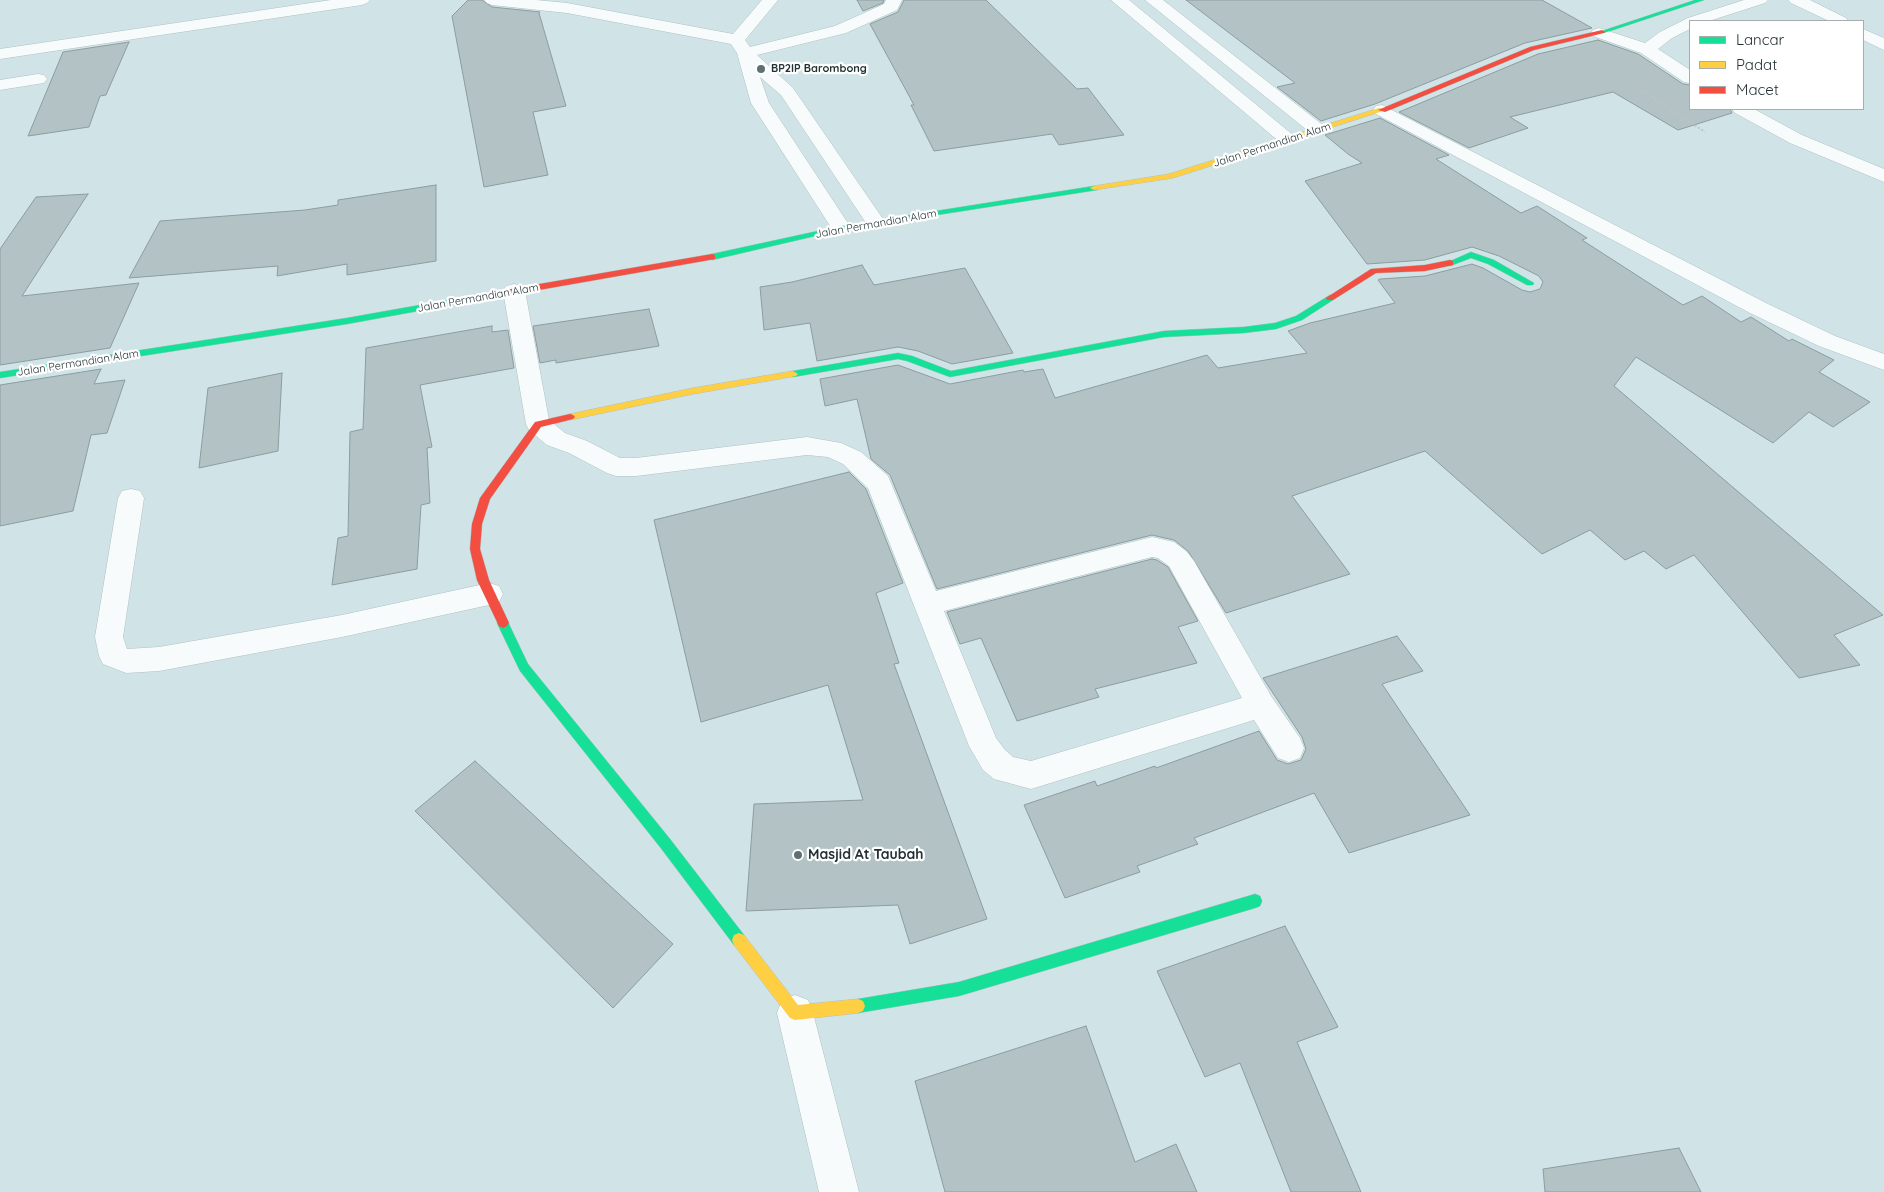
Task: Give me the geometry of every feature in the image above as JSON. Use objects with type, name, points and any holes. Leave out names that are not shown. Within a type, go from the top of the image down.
[{"type":"main road","name":"Jalan Permandian Alam","points":[[0,375],[347,321],[736,253],[841,228],[875,222],[1170,176],[1382,110],[1532,48],[1599,33],[1701,0]]},
{"type":"main road","points":[[1255,901],[959,989],[858,1006],[795,1013],[665,843],[524,667],[483,580],[475,549],[477,524],[485,498],[538,424],[693,391],[898,356],[909,358],[950,374],[1164,334],[1244,330],[1276,326],[1299,318],[1374,271],[1425,268],[1454,262],[1470,255],[1491,262],[1530,283]]},
{"type":"street","points":[[0,54],[362,0]]},
{"type":"street","points":[[492,0],[572,4],[741,46],[840,30],[891,7],[894,0]]},
{"type":"street","points":[[741,46],[770,0]]},
{"type":"street","points":[[1119,0],[1287,139]]},
{"type":"street","points":[[1153,0],[1318,130]]},
{"type":"street","points":[[1697,20],[1760,0]]},
{"type":"street","points":[[1796,0],[1838,20]]},
{"type":"street","points":[[1647,49],[1666,35],[1689,23]]},
{"type":"street","points":[[1599,33],[1647,49],[1689,77]]},
{"type":"street","points":[[1864,35],[1884,45]]},
{"type":"street","points":[[741,46],[787,92],[875,222]]},
{"type":"street","points":[[741,46],[760,103],[841,228]]},
{"type":"street","points":[[0,85],[38,79]]},
{"type":"street","points":[[1382,110],[1758,308],[1827,341],[1884,362]]},
{"type":"street","points":[[1743,110],[1796,139],[1884,176]]},
{"type":"street","points":[[514,291],[538,424],[556,439],[578,446],[616,467],[636,467],[807,446],[832,449],[852,458],[879,483],[984,746],[994,760],[1005,770],[1031,775],[1260,705]]},
{"type":"street","points":[[131,498],[109,637],[113,656],[126,661],[159,659],[342,626],[489,594]]},
{"type":"street","points":[[928,604],[1152,548],[1165,549],[1178,559],[1184,568],[1260,705],[1289,748]]},
{"type":"street","points":[[795,1013],[838,1192]]},
{"type":"path","points":[[1622,77],[1705,132]]},
{"type":"building","points":[[468,0],[482,0],[492,7],[540,12],[566,106],[533,112],[548,175],[484,187],[452,16]]},
{"type":"building","points":[[857,0],[884,0],[883,3],[863,11]]},
{"type":"building","points":[[904,0],[986,0],[1077,89],[1088,88],[1124,135],[1059,145],[1052,134],[934,151],[911,105],[914,105],[870,24],[898,12]]},
{"type":"building","points":[[1186,0],[1542,0],[1592,28],[1525,43],[1375,104],[1321,121],[1277,87],[1295,83]]},
{"type":"building","points":[[1598,40],[1638,54],[1683,84],[1689,85],[1689,110],[1730,110],[1732,113],[1678,130],[1613,92],[1510,117],[1528,128],[1469,148],[1399,112],[1538,54]]},
{"type":"building","points":[[129,42],[106,95],[100,96],[89,127],[28,136],[63,52]]},
{"type":"building","points":[[1380,118],[1449,155],[1436,159],[1521,213],[1537,206],[1587,238],[1582,240],[1683,305],[1702,296],[1741,322],[1751,317],[1789,341],[1792,339],[1834,360],[1819,372],[1870,402],[1833,427],[1809,412],[1773,443],[1636,357],[1614,386],[1883,615],[1834,635],[1860,665],[1799,678],[1694,555],[1666,569],[1644,551],[1625,560],[1590,530],[1542,554],[1425,451],[1292,496],[1350,574],[1226,613],[1188,551],[1174,540],[1152,535],[937,589],[890,475],[871,459],[857,399],[825,406],[820,379],[898,365],[950,384],[1023,370],[1024,372],[1043,369],[1055,398],[1207,355],[1218,368],[1307,353],[1288,331],[1310,323],[1395,303],[1378,280],[1380,279],[1425,276],[1472,264],[1483,268],[1522,290],[1530,292],[1540,289],[1543,282],[1539,276],[1499,256],[1472,247],[1425,260],[1367,264],[1305,181],[1362,163],[1325,135]]},
{"type":"building","points":[[436,185],[436,261],[347,275],[347,264],[277,276],[278,266],[129,278],[160,221],[305,210],[338,205],[338,200]]},
{"type":"building","points":[[88,194],[22,296],[139,283],[110,348],[0,365],[0,249],[36,197]]},
{"type":"building","points":[[862,265],[874,285],[965,268],[1013,353],[952,364],[918,351],[898,347],[817,361],[810,323],[764,330],[760,287],[792,282]]},
{"type":"building","points":[[649,309],[659,346],[556,363],[556,360],[540,363],[533,326]]},
{"type":"building","points":[[492,326],[492,332],[508,330],[514,368],[420,385],[432,447],[427,448],[430,503],[421,505],[417,569],[332,585],[338,538],[348,536],[350,432],[363,429],[366,348]]},
{"type":"building","points":[[101,369],[94,384],[125,380],[107,433],[91,435],[73,511],[0,526],[0,385]]},
{"type":"building","points":[[282,373],[278,451],[199,468],[208,388]]},
{"type":"building","points":[[849,472],[866,489],[903,583],[876,593],[899,663],[894,664],[987,919],[910,944],[898,905],[746,911],[754,804],[863,800],[828,685],[701,722],[654,520]]},
{"type":"building","points":[[1152,559],[1168,567],[1198,621],[1178,627],[1197,663],[1095,689],[1099,697],[1017,721],[981,638],[960,644],[947,612]]},
{"type":"building","points":[[1397,636],[1423,671],[1382,684],[1470,815],[1349,853],[1314,793],[1194,838],[1198,844],[1137,866],[1140,872],[1065,898],[1024,805],[1095,781],[1097,786],[1155,766],[1156,768],[1259,731],[1277,760],[1288,764],[1301,760],[1306,749],[1302,737],[1263,678]]},
{"type":"building","points":[[475,761],[673,944],[613,1008],[415,811]]},
{"type":"building","points":[[1285,926],[1338,1027],[1297,1042],[1361,1192],[1291,1192],[1240,1063],[1205,1077],[1157,971]]},
{"type":"building","points":[[1086,1026],[1135,1162],[1176,1144],[1197,1192],[945,1192],[915,1081]]},
{"type":"building","points":[[1679,1148],[1701,1192],[1545,1192],[1543,1169]]},
{"type":"traffic: fast","points":[[1602,32],[1701,0]]},
{"type":"traffic: fast","points":[[712,257],[841,228],[1094,188]]},
{"type":"traffic: fast","points":[[1450,263],[1471,255],[1491,262],[1530,283]]},
{"type":"traffic: fast","points":[[793,374],[898,356],[909,358],[950,374],[1164,334],[1244,330],[1276,326],[1299,318],[1330,298]]},
{"type":"traffic: fast","points":[[0,375],[347,321],[459,301]]},
{"type":"traffic: fast","points":[[503,623],[524,667],[665,843],[739,940]]},
{"type":"traffic: fast","points":[[858,1006],[959,989],[1255,901]]},
{"type":"traffic: slow","points":[[1094,188],[1170,176],[1382,110]]},
{"type":"traffic: slow","points":[[570,417],[693,391],[793,374]]},
{"type":"traffic: slow","points":[[739,940],[795,1013],[858,1006]]},
{"type":"traffic: jam","points":[[1382,110],[1532,48],[1602,32]]},
{"type":"traffic: jam","points":[[459,301],[712,257]]},
{"type":"traffic: jam","points":[[1330,298],[1374,271],[1425,268],[1450,263]]},
{"type":"traffic: jam","points":[[503,623],[483,580],[475,549],[477,524],[485,498],[538,424],[570,417]]},
{"type":"place","name":"BP2IP Barombong","points":[[761,69]]},
{"type":"place","name":"Masjid At Taubah","points":[[798,855]]}]
